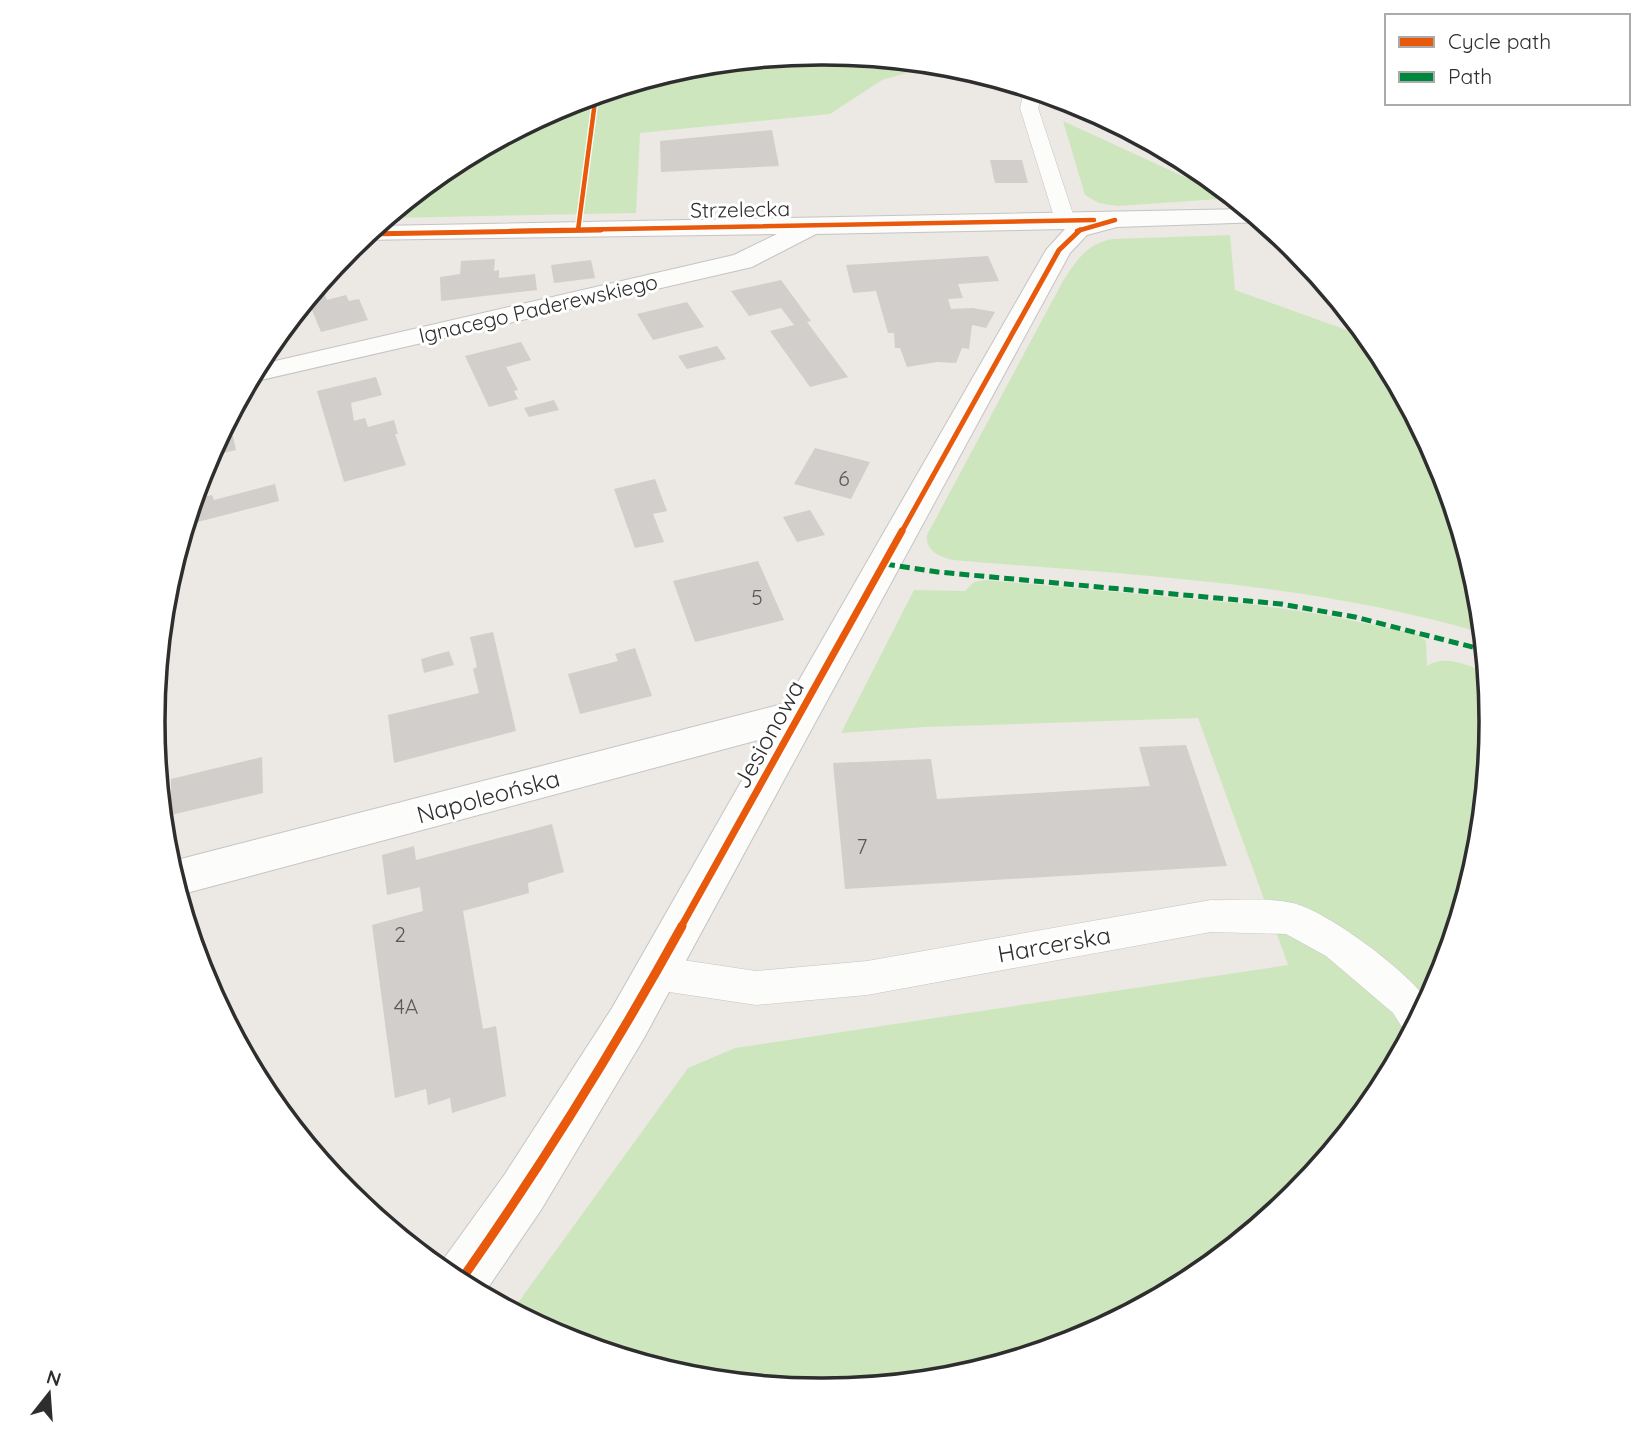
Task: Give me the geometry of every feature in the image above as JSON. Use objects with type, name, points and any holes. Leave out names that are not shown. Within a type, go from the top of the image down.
[{"type":"street","name":"Strzelecka","points":[[383,234],[1241,216]]},
{"type":"street","name":"Jesionowa","points":[[466,1273],[523,1192],[578,1106],[656,973],[1059,250],[1078,230],[1115,220]]},
{"type":"street","name":"Ignacego Paderewskiego","points":[[267,372],[743,261],[817,224]]},
{"type":"street","name":"Napoleońska","points":[[184,875],[802,714]]},
{"type":"lane","points":[[1031,99],[1029,108],[1065,220]]},
{"type":"lane","name":"Harcerska","points":[[656,973],[756,988],[867,978],[1211,916],[1291,918],[1339,945],[1406,1001],[1412,1010]]},
{"type":"green space","points":[[779,66],[865,66],[910,72],[882,80],[830,114],[640,133],[636,213],[401,218],[457,175],[532,132],[611,100],[652,87],[736,70]]},
{"type":"green space","points":[[1063,121],[1199,184],[1220,199],[1117,206],[1099,203],[1085,195]]},
{"type":"green space","points":[[1230,235],[1235,290],[1349,331],[1391,393],[1429,470],[1456,552],[1472,630],[1352,602],[1286,591],[1153,576],[953,560],[931,549],[927,535],[1063,281],[1083,254],[1095,245],[1112,239]]},
{"type":"green space","points":[[985,580],[1257,605],[1325,615],[1417,634],[1426,641],[1427,666],[1449,661],[1476,668],[1479,722],[1477,764],[1466,850],[1444,933],[1429,973],[1391,1050],[1343,1121],[1316,1155],[1286,1186],[1222,1243],[1187,1268],[1112,1311],[1033,1343],[992,1356],[908,1373],[865,1377],[779,1377],[736,1373],[652,1356],[611,1343],[518,1303],[688,1068],[735,1048],[1288,965],[1198,718],[925,727],[841,733],[914,590],[965,591],[974,582]]},
{"type":"building","points":[[772,130],[779,166],[661,172],[660,141]]},
{"type":"building","points":[[990,160],[1022,160],[1028,183],[995,183]]},
{"type":"building","points":[[988,256],[999,281],[958,284],[963,298],[948,299],[951,309],[973,308],[995,312],[986,328],[972,325],[969,349],[962,348],[956,363],[937,362],[907,367],[900,348],[895,348],[894,333],[888,333],[876,291],[853,293],[846,265]]},
{"type":"building","points":[[495,259],[494,271],[499,270],[499,278],[535,274],[537,290],[441,301],[440,277],[460,274],[461,261]]},
{"type":"building","points":[[591,260],[595,278],[554,283],[551,265]]},
{"type":"building","points":[[781,280],[811,321],[807,322],[848,377],[810,387],[770,331],[794,325],[781,308],[749,316],[731,291]]},
{"type":"building","points":[[324,293],[327,300],[346,295],[349,301],[359,299],[368,320],[321,332],[312,310]]},
{"type":"building","points":[[687,302],[704,327],[653,340],[637,314]]},
{"type":"building","points":[[521,342],[531,360],[506,367],[518,390],[514,391],[518,399],[489,407],[465,356]]},
{"type":"building","points":[[717,346],[726,359],[687,369],[678,356]]},
{"type":"building","points":[[376,377],[382,395],[351,403],[354,421],[365,418],[368,427],[394,420],[398,434],[395,434],[406,465],[344,482],[317,391]]},
{"type":"building","points":[[554,400],[559,410],[529,417],[524,408]]},
{"type":"building","points":[[232,433],[236,450],[223,453]]},
{"type":"building","points":[[815,448],[870,462],[851,499],[794,484]]},
{"type":"building","points":[[655,479],[667,511],[653,514],[664,542],[635,548],[614,489]]},
{"type":"building","points":[[275,484],[279,501],[196,522],[205,497],[212,495],[214,500]]},
{"type":"building","points":[[810,510],[825,535],[797,542],[783,517]]},
{"type":"building","points":[[758,561],[784,620],[695,642],[673,581]]},
{"type":"building","points":[[493,632],[516,731],[394,763],[388,715],[479,693],[473,669],[477,667],[470,637]]},
{"type":"building","points":[[635,648],[652,696],[580,714],[568,674],[618,661],[615,654]]},
{"type":"building","points":[[449,651],[454,665],[424,673],[421,659]]},
{"type":"building","points":[[1186,745],[1227,866],[845,889],[833,763],[931,759],[937,799],[1150,786],[1139,747]]},
{"type":"building","points":[[262,757],[263,793],[172,815],[171,779]]},
{"type":"building","points":[[552,824],[564,872],[528,883],[529,893],[463,911],[483,1029],[496,1026],[506,1096],[452,1113],[450,1098],[428,1105],[426,1089],[395,1098],[372,925],[423,911],[420,887],[387,895],[382,855],[414,846],[416,860]]},
{"type":"marked path","points":[[885,564],[938,572],[1281,604],[1355,617],[1474,647]]},
{"type":"cycle path","points":[[578,230],[594,106]]},
{"type":"cycle path","points":[[383,234],[1094,220]]},
{"type":"cycle path","points":[[466,1273],[523,1192],[628,1023],[1059,250],[1078,230],[1115,220]]}]
